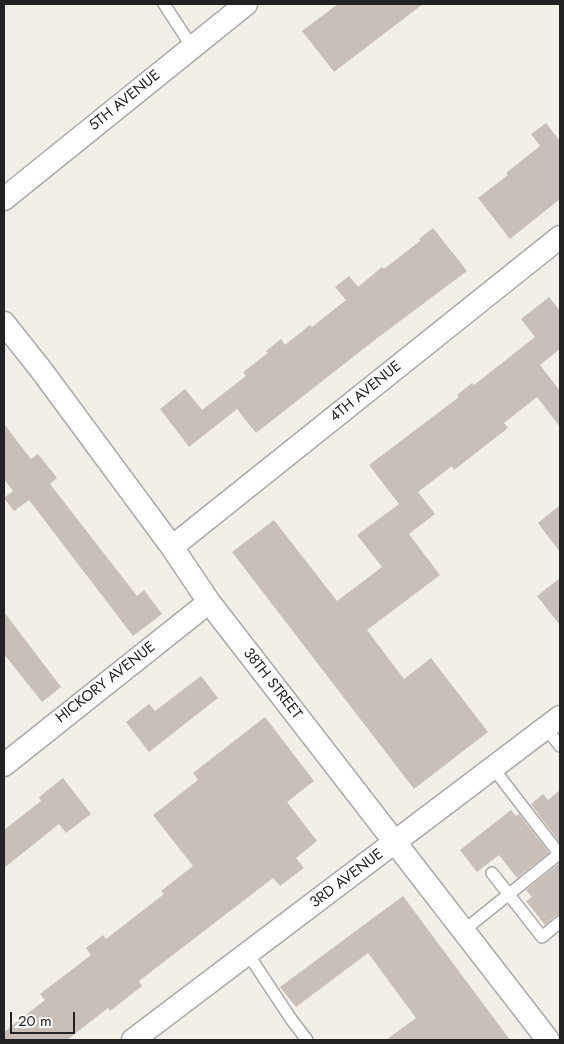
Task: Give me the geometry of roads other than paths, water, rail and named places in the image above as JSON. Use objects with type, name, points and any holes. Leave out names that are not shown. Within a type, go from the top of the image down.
[{"type":"street","name":"5TH AVENUE","points":[[5,196],[246,4]]},
{"type":"street","name":"4TH AVENUE","points":[[172,547],[560,237]]},
{"type":"street","name":"38TH STREET","points":[[4,323],[42,371],[172,547],[209,602],[548,1040]]},
{"type":"street","name":"HICKORY AVENUE","points":[[5,760],[209,602]]},
{"type":"street","name":"3RD AVENUE","points":[[133,1040],[553,722]]},
{"type":"lane","points":[[164,4],[192,47]]},
{"type":"lane","points":[[553,722],[560,746]]},
{"type":"lane","points":[[463,931],[560,855],[493,768]]},
{"type":"lane","points":[[492,873],[542,937],[560,922]]},
{"type":"lane","points":[[248,954],[291,1019],[308,1040]]}]
